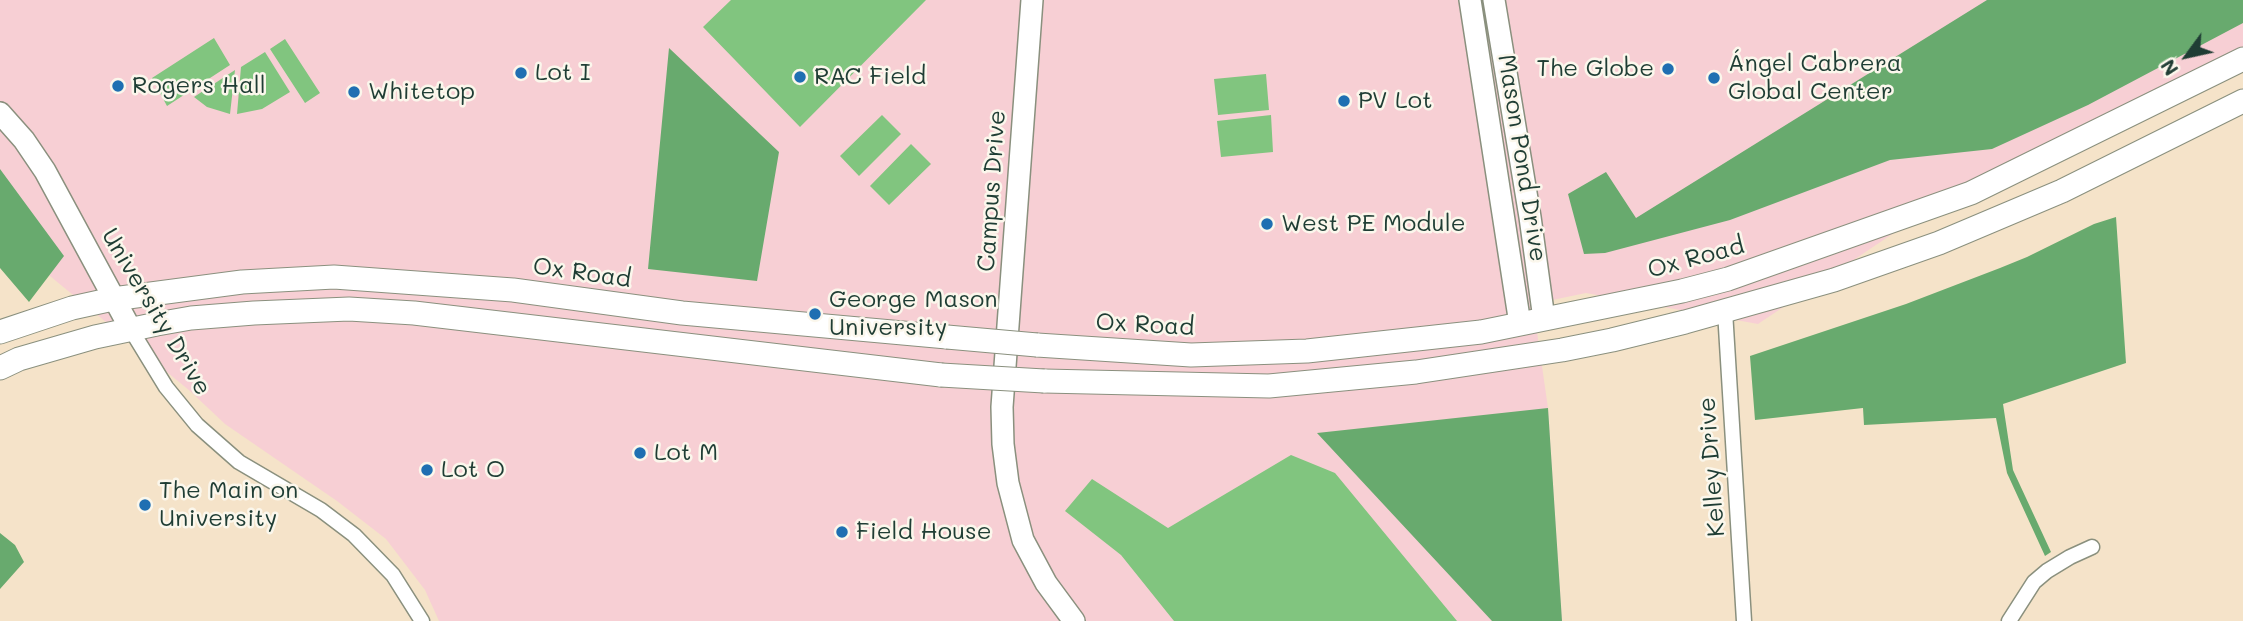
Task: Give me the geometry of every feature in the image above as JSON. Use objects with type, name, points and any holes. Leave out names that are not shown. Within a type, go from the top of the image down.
[{"type":"main road","name":"Ox Road","points":[[0,332],[72,308],[113,299],[242,282],[334,277],[513,290],[682,313],[1037,345],[1191,355],[1307,351],[1482,332],[1728,279],[1971,193],[2243,59]]},
{"type":"main road","points":[[0,368],[19,359],[130,328],[191,318],[349,309],[414,313],[941,375],[1044,382],[1269,386],[1416,372],[1612,340],[1834,280],[1951,238],[2062,191],[2243,102]]},
{"type":"main road","points":[[1725,311],[1734,292],[1746,281],[1785,259]]},
{"type":"main road","points":[[1682,291],[1698,295],[1725,311]]},
{"type":"street","name":"Campus Drive","points":[[1032,0],[1002,407],[1003,444],[1008,483],[1023,540],[1046,583],[1074,621]]},
{"type":"street","name":"Mason Pond Drive","points":[[1470,0],[1521,324]]},
{"type":"street","name":"Mason Pond Drive","points":[[1494,0],[1544,319]]},
{"type":"street","name":"University Drive","points":[[0,113],[24,140],[45,171],[130,328],[166,387],[197,425],[239,462],[321,510],[354,535],[393,575],[422,621]]},
{"type":"street","name":"Kelley Drive","points":[[1725,311],[1744,621]]},
{"type":"street","points":[[2009,621],[2034,582],[2070,557],[2092,547]]},
{"type":"shaded area","name":"George Mason University","points":[[0,0],[2243,0],[2243,50],[1970,182],[1758,324],[1586,293],[1533,304],[1548,408],[1562,621],[439,621],[425,590],[386,539],[337,501],[225,424],[190,391],[28,258],[0,227]]},
{"type":"green space","name":"RAC Field","points":[[731,0],[926,0],[800,127],[703,27]]},
{"type":"green space","points":[[1987,0],[2243,0],[2243,23],[2088,105],[1992,149],[1890,160],[1730,220],[1605,253],[1584,254],[1568,194],[1606,172],[1636,218]]},
{"type":"green space","points":[[214,38],[230,65],[167,106],[152,78]]},
{"type":"green space","points":[[285,39],[320,93],[305,103],[270,49]]},
{"type":"green space","points":[[669,48],[779,152],[757,281],[648,269]]},
{"type":"green space","points":[[265,52],[290,92],[262,109],[237,114],[241,67]]},
{"type":"green space","points":[[235,70],[230,114],[207,107],[194,97]]},
{"type":"green space","points":[[1266,74],[1269,110],[1218,115],[1214,79]]},
{"type":"green space","points":[[882,115],[901,134],[859,176],[840,156]]},
{"type":"green space","points":[[1271,115],[1273,152],[1221,157],[1217,121]]},
{"type":"green space","points":[[911,144],[931,164],[889,205],[870,186]]},
{"type":"green space","points":[[0,169],[64,256],[29,302],[0,268]]},
{"type":"green space","points":[[2116,217],[2126,363],[2003,404],[2013,470],[2051,552],[2045,556],[2007,473],[1996,418],[1864,425],[1863,408],[1755,420],[1750,356],[1906,304],[2027,257],[2094,224]]},
{"type":"green space","points":[[1548,408],[1562,621],[1492,621],[1317,433]]},
{"type":"green space","points":[[1291,455],[1335,473],[1457,621],[1174,621],[1121,555],[1065,511],[1092,479],[1168,528]]},
{"type":"green space","points":[[0,533],[15,545],[24,562],[0,589]]},
{"type":"place","name":"The Globe","points":[[1668,69]]},
{"type":"place","name":"Lot I","points":[[521,73]]},
{"type":"place","name":"RAC Field","points":[[800,77]]},
{"type":"place","name":"Ángel Cabrera Global Center","points":[[1714,78]]},
{"type":"place","name":"Rogers Hall","points":[[118,86]]},
{"type":"place","name":"Whitetop","points":[[354,92]]},
{"type":"place","name":"PV Lot","points":[[1344,101]]},
{"type":"place","name":"West PE Module","points":[[1267,224]]},
{"type":"place","name":"George Mason University","points":[[815,314]]},
{"type":"place","name":"Lot M","points":[[640,453]]},
{"type":"place","name":"Lot O","points":[[427,470]]},
{"type":"place","name":"The Main on University","points":[[145,505]]},
{"type":"place","name":"Field House","points":[[842,532]]}]
